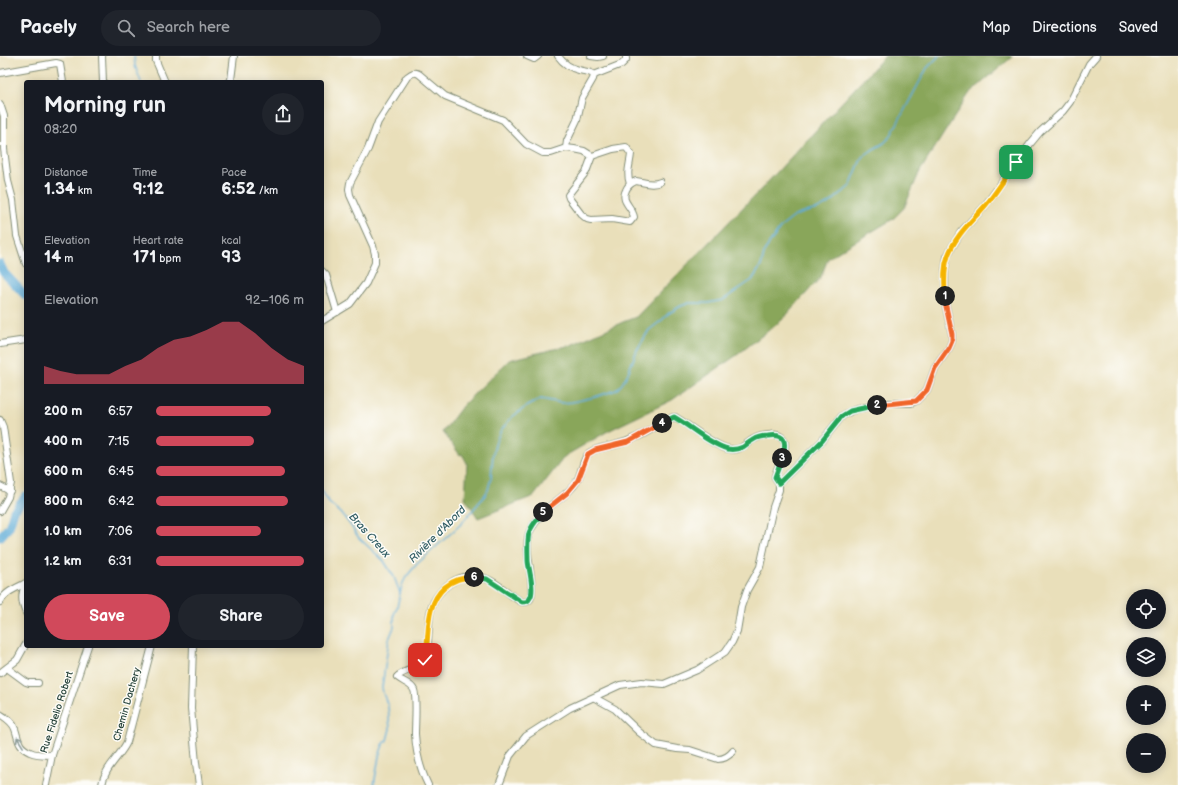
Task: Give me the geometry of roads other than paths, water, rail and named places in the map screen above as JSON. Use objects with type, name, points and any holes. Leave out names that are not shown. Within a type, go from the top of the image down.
[{"type":"street","points":[[102,56],[103,80]]},
{"type":"street","points":[[156,56],[156,62],[164,80]]},
{"type":"street","points":[[230,80],[234,56]]},
{"type":"street","points":[[527,56],[534,59],[538,56]]},
{"type":"street","points":[[558,56],[566,65],[594,74],[622,64],[626,60],[626,56]]},
{"type":"street","points":[[592,56],[603,56]]},
{"type":"street","points":[[779,483],[822,441],[842,416],[850,411],[861,408],[889,403],[916,401],[927,390],[935,368],[952,341],[952,334],[945,302],[946,264],[952,247],[961,232],[984,207],[1030,144],[1070,102],[1089,64],[1096,56]]},
{"type":"street","points":[[0,73],[56,63],[60,64],[63,80]]},
{"type":"street","points":[[324,320],[350,304],[366,283],[375,263],[373,246],[350,196],[350,183],[368,149],[378,122],[407,77],[412,73],[417,72],[446,96],[503,120],[526,144],[543,153],[556,152],[566,148],[578,149],[592,156],[613,149],[626,148],[631,154],[627,171],[627,177],[630,184]]},
{"type":"street","points":[[566,148],[567,140],[578,120],[582,98],[593,79],[594,74]]},
{"type":"street","points":[[0,104],[4,116],[4,149],[8,181],[13,200],[17,236],[24,258]]},
{"type":"street","points":[[592,156],[586,172],[568,195],[581,214],[587,219],[612,219],[630,222],[634,217],[623,197],[630,184],[636,181],[646,184],[656,184],[660,182]]},
{"type":"street","points":[[324,273],[326,275],[337,312]]},
{"type":"street","points":[[0,344],[24,340]]},
{"type":"street","points":[[428,785],[421,771],[415,736],[414,691],[410,685],[397,677],[403,672],[422,664],[425,660],[430,612],[436,597],[449,583],[457,579],[479,577],[487,579],[522,602],[529,600],[532,590],[528,561],[529,532],[547,508],[567,493],[578,480],[588,454],[595,450],[628,442],[649,432],[670,418],[674,417],[716,443],[729,449],[742,447],[753,439],[763,436],[775,434],[781,436],[784,439],[784,451],[775,477],[779,483],[779,490],[773,507],[760,567],[741,607],[737,631],[725,652],[697,670],[664,684],[642,682],[620,685],[595,698],[570,708],[526,736],[510,756],[499,785]]},
{"type":"street","points":[[0,420],[3,427],[11,483],[8,497],[0,510]]},
{"type":"street","points":[[0,486],[10,491]]},
{"type":"street","points":[[0,602],[2,597],[24,584]]},
{"type":"street","points":[[24,590],[22,602],[24,608]]},
{"type":"street","points":[[0,673],[17,660],[24,648]]},
{"type":"street","name":"Rue Fidelio Robert","points":[[46,785],[52,755],[87,648]]},
{"type":"street","name":"Chemin Dachery","points":[[102,785],[104,775],[127,742],[151,648]]},
{"type":"street","points":[[193,648],[191,708],[199,785]]},
{"type":"street","points":[[7,668],[26,682],[38,683]]},
{"type":"street","points":[[595,698],[615,710],[656,745],[690,750],[718,759],[723,759],[729,756],[733,751]]},
{"type":"street","points":[[0,714],[12,724],[16,730],[18,742],[26,750],[33,754],[52,755]]},
{"type":"waterway","name":"Bras Creux","points":[[134,56],[135,66],[140,80]]},
{"type":"waterway","name":"Rivière d'Abord","points":[[374,785],[379,756],[383,745],[387,740],[390,729],[388,706],[382,687],[389,639],[394,627],[394,614],[402,585],[406,577],[417,564],[460,525],[483,498],[488,490],[491,478],[493,454],[496,441],[501,430],[512,417],[527,406],[541,399],[562,403],[572,402],[595,397],[616,390],[622,384],[637,350],[649,330],[669,313],[689,303],[708,303],[723,300],[752,280],[761,266],[765,250],[781,227],[795,216],[818,209],[831,202],[850,186],[862,157],[884,143],[890,137],[927,68],[939,56]]},
{"type":"waterway","points":[[0,264],[4,273],[24,294]]},
{"type":"waterway","name":"Bras Creux","points":[[324,494],[329,503],[341,513],[359,538],[384,561],[394,577],[400,593]]},
{"type":"waterway","points":[[0,537],[9,527],[14,511],[24,498]]}]
